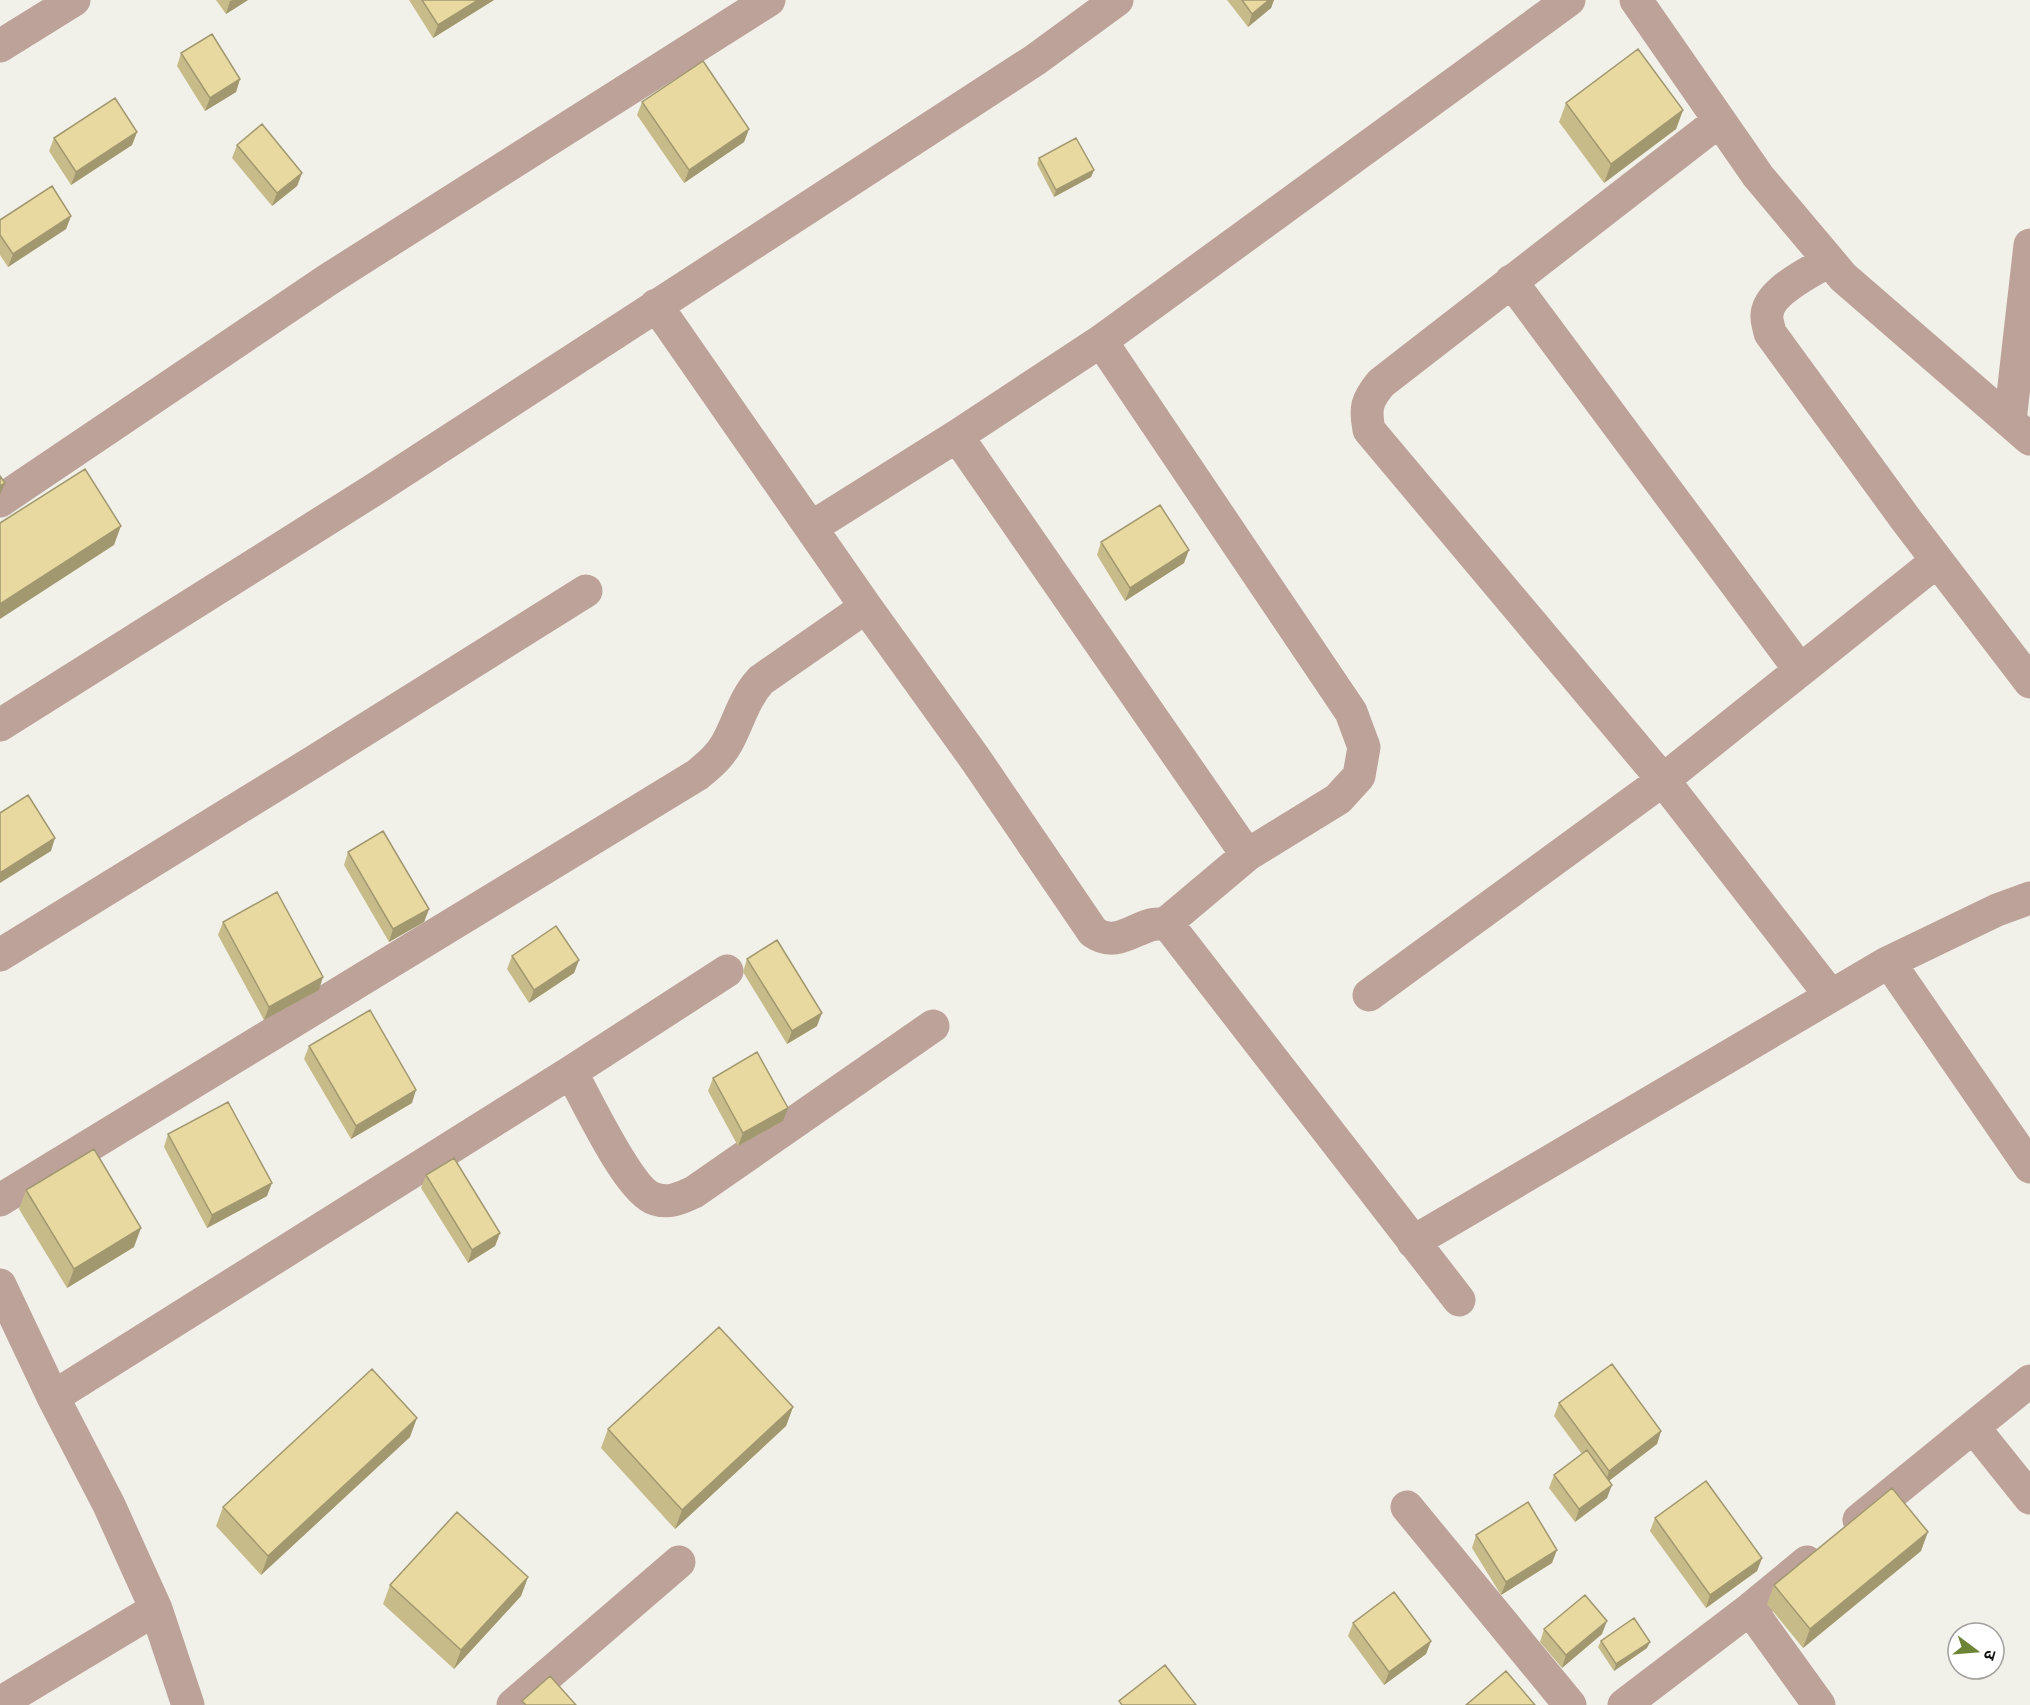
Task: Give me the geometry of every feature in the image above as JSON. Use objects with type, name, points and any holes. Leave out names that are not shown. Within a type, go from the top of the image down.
[{"type":"street","points":[[0,46],[74,0]]},
{"type":"street","points":[[0,501],[329,279],[769,0]]},
{"type":"street","points":[[0,725],[375,489],[1035,60],[1117,0]]},
{"type":"street","points":[[812,527],[957,436],[1101,341],[1569,0]]},
{"type":"street","points":[[1636,0],[1758,176],[1828,261],[1843,277],[2020,430]]},
{"type":"street","points":[[1719,121],[1380,383],[1370,396],[1365,413],[1369,430],[1663,780],[1831,996]]},
{"type":"street","points":[[2020,430],[2030,245]]},
{"type":"street","points":[[1828,261],[1778,293],[1769,303],[1767,316],[1770,333],[2030,682]]},
{"type":"street","points":[[1511,281],[1800,670]]},
{"type":"street","points":[[656,305],[866,607],[976,760],[1093,933],[1109,940],[1154,925],[1164,924],[1170,927],[1460,1300]]},
{"type":"street","points":[[1101,341],[1351,712],[1364,747],[1359,776],[1338,799],[1246,855],[1164,924]]},
{"type":"street","points":[[957,436],[1246,855]]},
{"type":"street","points":[[1369,995],[1663,780],[1938,561]]},
{"type":"street","points":[[0,955],[586,591]]},
{"type":"street","points":[[0,1200],[697,775],[714,760],[726,744],[752,690],[761,680],[866,607]]},
{"type":"street","points":[[1413,1242],[1889,962],[1997,910],[2030,898]]},
{"type":"street","points":[[1889,962],[2030,1167]]},
{"type":"street","points":[[53,1397],[571,1072],[727,971]]},
{"type":"street","points":[[571,1072],[630,1178],[644,1194],[653,1199],[670,1202],[694,1192],[933,1026]]},
{"type":"street","points":[[0,1285],[53,1397],[109,1505],[156,1609],[188,1705]]},
{"type":"street","points":[[1624,1705],[1750,1609],[2030,1382]]},
{"type":"street","points":[[1974,1428],[2030,1498]]},
{"type":"street","points":[[1407,1507],[1570,1705]]},
{"type":"street","points":[[513,1705],[679,1562]]},
{"type":"street","points":[[0,1703],[156,1609]]},
{"type":"street","points":[[1750,1609],[1819,1705]]},
{"type":"building","points":[[422,0],[478,0],[438,25]]},
{"type":"building","points":[[1242,0],[1269,0],[1252,14]]},
{"type":"building","points":[[212,34],[240,79],[210,98],[181,53]]},
{"type":"building","points":[[1638,49],[1683,110],[1611,164],[1566,103]]},
{"type":"building","points":[[703,61],[749,129],[689,170],[642,102]]},
{"type":"building","points":[[115,98],[137,132],[76,172],[54,138]]},
{"type":"building","points":[[262,124],[302,173],[277,193],[237,145]]},
{"type":"building","points":[[1076,138],[1094,170],[1056,190],[1039,158]]},
{"type":"building","points":[[52,186],[71,216],[13,254],[0,235],[0,220]]},
{"type":"building","points":[[85,469],[121,526],[0,604],[0,523]]},
{"type":"building","points":[[0,476],[5,483],[0,486]]},
{"type":"building","points":[[1160,505],[1189,550],[1130,588],[1101,542]]},
{"type":"building","points":[[28,795],[55,838],[0,873],[0,813]]},
{"type":"building","points":[[383,831],[429,909],[393,929],[348,852]]},
{"type":"building","points":[[277,892],[323,977],[269,1007],[223,922]]},
{"type":"building","points":[[556,926],[579,960],[534,990],[512,956]]},
{"type":"building","points":[[777,940],[822,1013],[792,1031],[747,959]]},
{"type":"building","points":[[370,1010],[416,1090],[356,1126],[309,1046]]},
{"type":"building","points":[[757,1052],[788,1108],[743,1133],[713,1078]]},
{"type":"building","points":[[228,1102],[272,1183],[212,1215],[168,1134]]},
{"type":"building","points":[[94,1149],[141,1228],[74,1269],[26,1190]]},
{"type":"building","points":[[454,1158],[500,1233],[472,1250],[426,1175]]},
{"type":"building","points":[[719,1327],[793,1407],[682,1510],[608,1429]]},
{"type":"building","points":[[1612,1364],[1661,1431],[1609,1471],[1559,1403]]},
{"type":"building","points":[[372,1369],[417,1418],[268,1556],[223,1507]]},
{"type":"building","points":[[1587,1450],[1612,1485],[1579,1509],[1554,1475]]},
{"type":"building","points":[[1706,1481],[1762,1558],[1710,1595],[1655,1518]]},
{"type":"building","points":[[1892,1488],[1928,1532],[1810,1629],[1774,1585]]},
{"type":"building","points":[[1528,1502],[1557,1550],[1506,1582],[1476,1535]]},
{"type":"building","points":[[457,1512],[528,1577],[461,1650],[390,1585]]},
{"type":"building","points":[[1394,1592],[1431,1641],[1389,1672],[1353,1623]]},
{"type":"building","points":[[1585,1595],[1607,1621],[1566,1655],[1544,1629]]},
{"type":"building","points":[[1634,1618],[1650,1642],[1616,1664],[1601,1641]]},
{"type":"building","points":[[1165,1665],[1196,1705],[1122,1705],[1119,1701]]},
{"type":"building","points":[[1506,1671],[1535,1705],[1466,1705]]},
{"type":"building","points":[[550,1676],[576,1705],[526,1705],[522,1701]]}]
